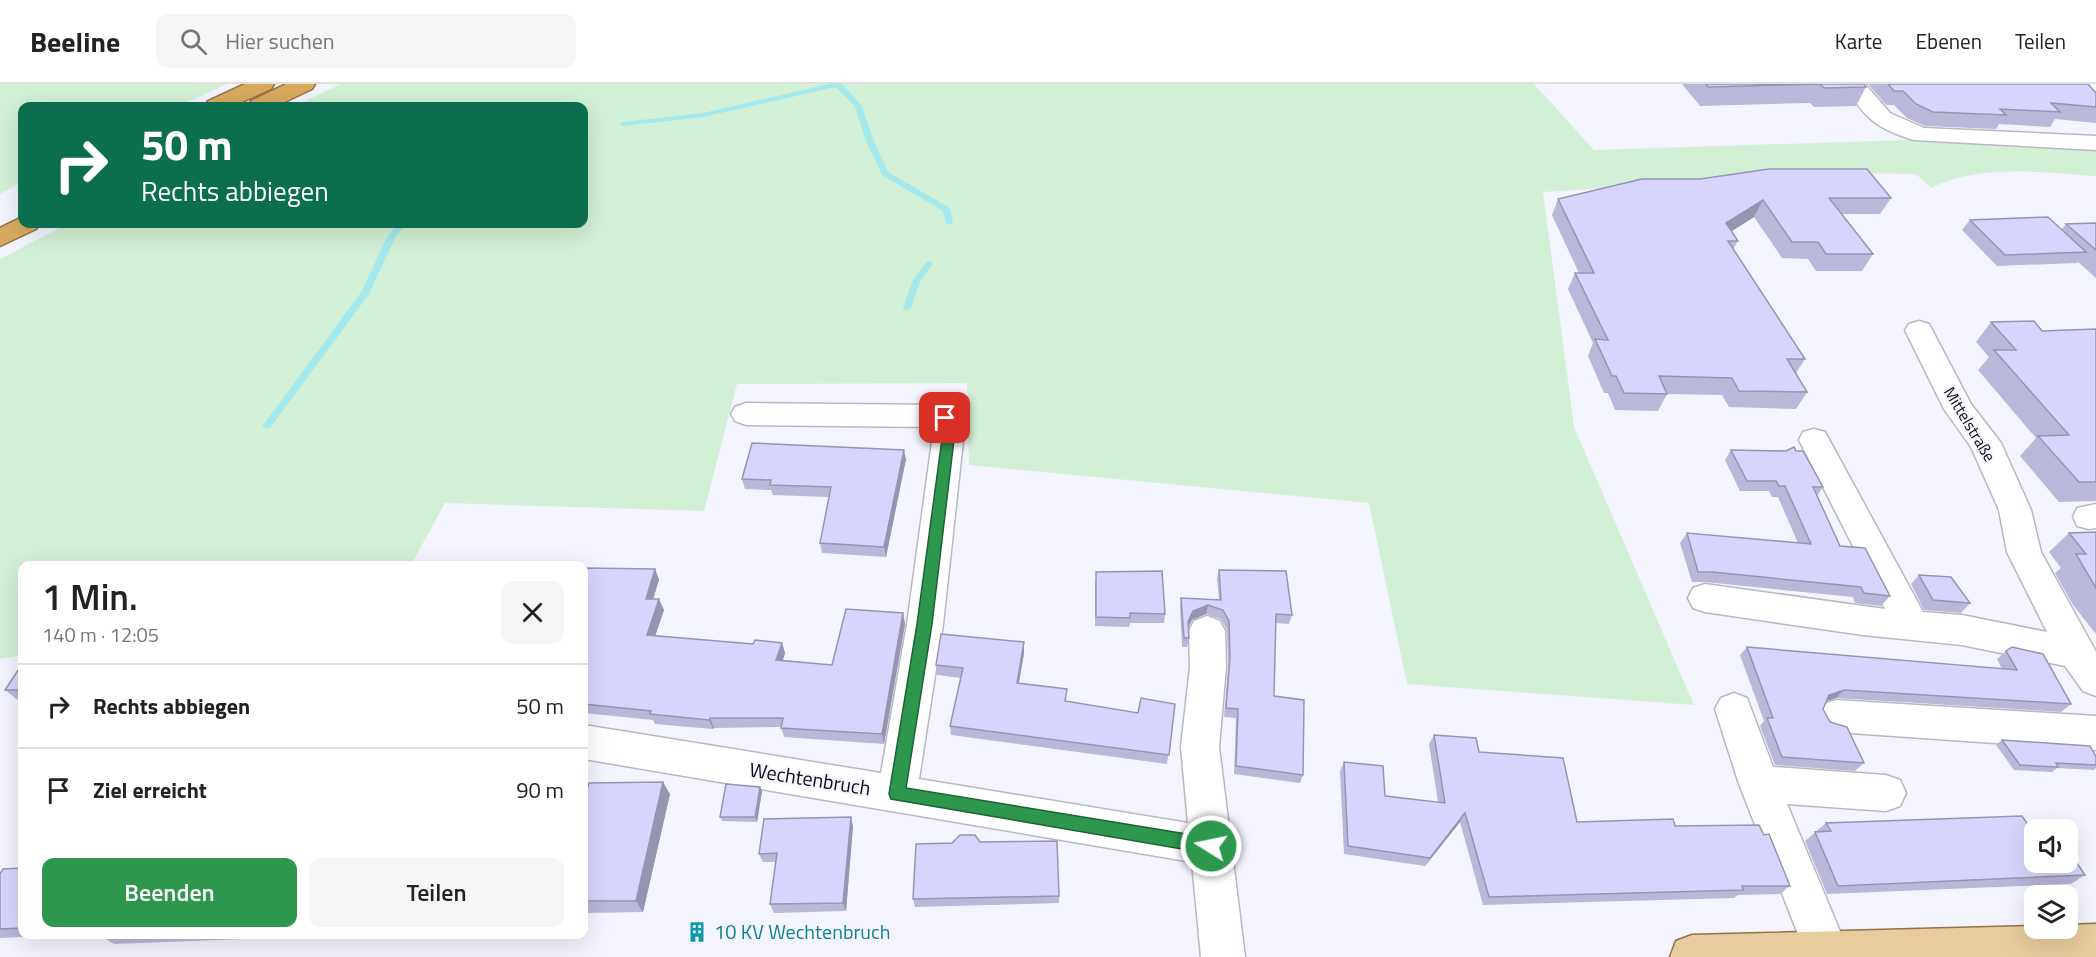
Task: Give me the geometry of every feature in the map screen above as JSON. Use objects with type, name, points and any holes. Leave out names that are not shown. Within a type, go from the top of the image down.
[{"type":"highway","points":[[225,102],[263,84]]},
{"type":"highway","points":[[267,102],[304,84]]},
{"type":"highway","points":[[0,214],[18,204]]},
{"type":"highway","points":[[0,238],[19,228]]},
{"type":"main road","points":[[1692,957],[2096,946]]},
{"type":"street","points":[[1854,84],[1876,116],[1896,128],[1922,135],[2096,143]]},
{"type":"street","points":[[2073,84],[2096,90]]},
{"type":"street","name":"Mittelstraße","points":[[1919,330],[1959,409],[1985,443],[2015,510],[2024,552],[2086,666]]},
{"type":"street","points":[[746,414],[940,416],[950,423],[925,624],[897,794]]},
{"type":"street","points":[[1814,440],[1912,626]]},
{"type":"street","points":[[1705,598],[1912,626],[1962,630],[2086,666]]},
{"type":"street","points":[[1207,631],[1208,667],[1200,747],[1223,957]]},
{"type":"street","points":[[1734,709],[1759,784],[1827,954]]},
{"type":"street","points":[[1836,716],[2096,733]]},
{"type":"street","name":"Wechtenbruch","points":[[588,743],[1211,846]]},
{"type":"street","points":[[1759,784],[1886,793]]},
{"type":"green space","points":[[0,84],[227,84],[188,102],[18,102],[18,184],[0,194]]},
{"type":"green space","points":[[340,84],[1534,84],[1594,150],[1941,139],[2096,149],[2096,176],[1991,172],[1950,180],[1931,188],[1916,174],[1787,172],[1748,179],[1543,192],[1574,427],[1694,705],[1407,684],[1369,503],[969,465],[967,383],[737,384],[704,511],[445,503],[413,561],[18,561],[18,656],[0,659],[0,259],[59,228],[588,228],[588,102],[303,102]]},
{"type":"building","points":[[1706,84],[1820,84],[1708,87]]},
{"type":"building","points":[[1820,84],[1864,84],[1866,87],[1824,88]]},
{"type":"building","points":[[1888,84],[2088,84],[2096,93],[2096,107],[2051,103],[2060,112],[2000,109],[2006,115],[1933,112],[1916,104],[1903,91],[1894,91]]},
{"type":"building","points":[[1769,169],[1867,169],[1891,198],[1829,198],[1873,254],[1826,254],[1818,242],[1792,242],[1763,200],[1726,223],[1738,241],[1728,241],[1805,359],[1787,359],[1807,392],[1739,391],[1732,378],[1659,376],[1667,394],[1624,393],[1616,376],[1612,376],[1595,339],[1608,340],[1575,273],[1594,273],[1558,199],[1642,179],[1700,179]]},
{"type":"building","points":[[2048,217],[2086,252],[2005,255],[1970,220]]},
{"type":"building","points":[[2096,223],[2096,250],[2066,224]]},
{"type":"building","points":[[2034,321],[2042,331],[2096,329],[2096,482],[2079,482],[2038,436],[2069,435],[1994,350],[2016,350],[1991,322]]},
{"type":"building","points":[[752,443],[904,450],[884,547],[820,543],[831,487],[770,485],[771,480],[742,479]]},
{"type":"building","points":[[1794,447],[1796,451],[1803,451],[1823,487],[1813,487],[1840,546],[1865,548],[1890,596],[1864,593],[1861,587],[1698,572],[1687,533],[1811,544],[1785,486],[1779,486],[1776,481],[1747,481],[1731,450],[1786,451]]},
{"type":"building","points":[[2096,532],[2096,588],[2076,554],[2086,554],[2069,533]]},
{"type":"building","points":[[588,568],[655,569],[646,599],[659,599],[647,635],[753,644],[755,640],[782,643],[776,660],[832,665],[846,609],[903,613],[882,734],[781,728],[783,718],[710,718],[709,720],[650,714],[651,711],[588,704]]},
{"type":"building","points":[[1219,570],[1286,571],[1292,615],[1276,614],[1274,696],[1304,700],[1303,775],[1236,766],[1238,709],[1226,708],[1230,658],[1229,621],[1223,610],[1208,605],[1193,611],[1188,622],[1189,638],[1184,638],[1181,598],[1221,600]]},
{"type":"building","points":[[1162,571],[1165,614],[1130,613],[1130,618],[1096,617],[1096,572]]},
{"type":"building","points":[[1919,575],[1951,577],[1970,603],[1933,600]]},
{"type":"building","points":[[941,634],[1024,642],[1017,683],[1067,689],[1065,701],[1138,713],[1141,698],[1175,704],[1169,755],[950,726],[963,668],[936,665]]},
{"type":"building","points":[[1747,647],[2017,670],[2006,651],[2012,647],[2043,654],[2071,704],[1844,690],[1829,695],[1823,709],[1830,722],[1847,727],[1864,763],[1782,757],[1767,718],[1773,718]]},
{"type":"building","points":[[18,670],[18,690],[5,690]]},
{"type":"building","points":[[1434,735],[1476,738],[1479,752],[1563,758],[1577,822],[1673,819],[1675,826],[1759,825],[1764,835],[1769,834],[1790,886],[1742,886],[1743,890],[1489,897],[1465,813],[1430,858],[1348,846],[1344,762],[1383,766],[1385,796],[1445,803]]},
{"type":"building","points":[[2002,740],[2090,746],[2096,757],[2096,765],[2056,763],[2058,767],[2020,765]]},
{"type":"building","points":[[663,782],[636,901],[588,901],[589,783]]},
{"type":"building","points":[[726,784],[760,787],[755,817],[720,817]]},
{"type":"building","points":[[2022,816],[2024,819],[2024,873],[2078,873],[2078,864],[2085,875],[1838,886],[1815,832],[1831,831],[1826,823]]},
{"type":"building","points":[[851,817],[843,903],[770,904],[777,853],[759,854],[764,819]]},
{"type":"building","points":[[960,835],[975,835],[980,842],[1057,841],[1059,896],[913,899],[916,844],[952,843]]},
{"type":"building","points":[[18,868],[18,928],[0,929],[0,874],[3,869]]},
{"type":"waterway","points":[[623,124],[703,115],[837,84]]},
{"type":"waterway","points":[[837,84],[858,106],[869,139],[885,173],[947,210],[949,222]]},
{"type":"waterway","points":[[267,426],[366,292],[391,237],[399,228]]},
{"type":"waterway","points":[[907,308],[916,282],[929,264]]},
{"type":"place","name":"10 KV Wechtenbruch","points":[[697,932]]},
{"type":"route","points":[[945,418],[950,423],[925,624],[897,794],[1211,846]]}]
